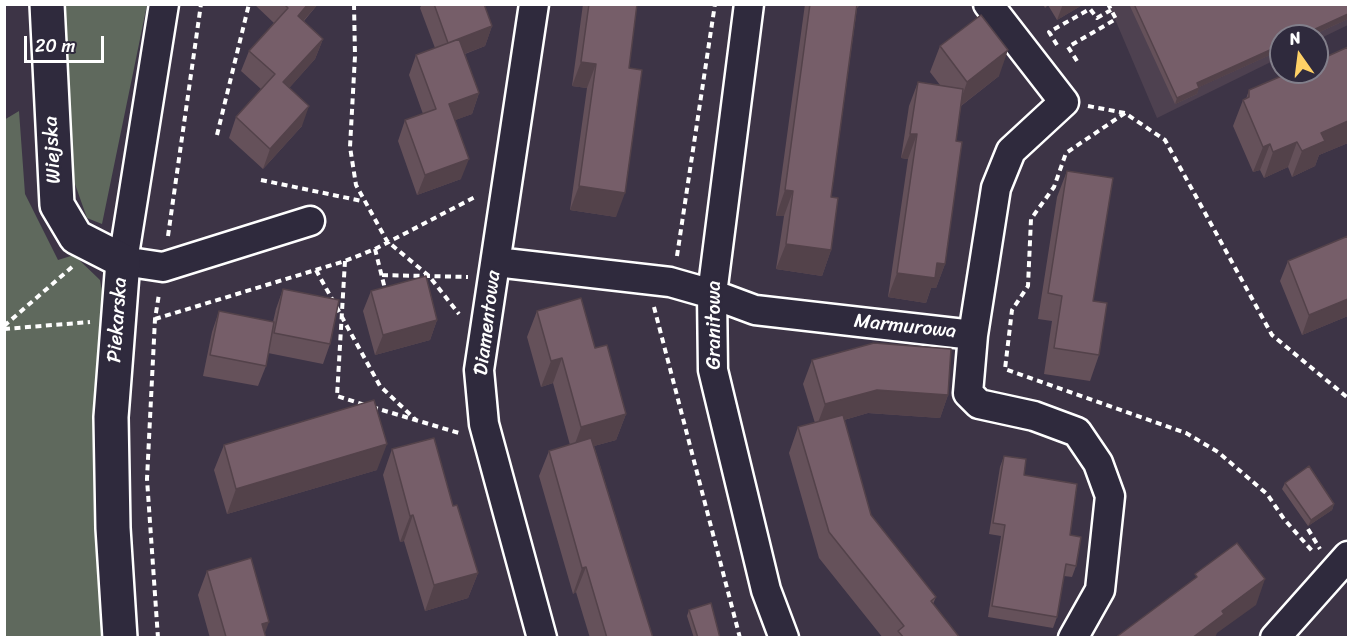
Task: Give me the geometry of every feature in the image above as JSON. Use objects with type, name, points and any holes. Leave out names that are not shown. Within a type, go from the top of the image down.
[{"type":"street","name":"Wiejska","points":[[47,4],[57,205],[76,237],[123,261]]},
{"type":"street","name":"Piekarska","points":[[120,638],[113,528],[111,417],[123,261],[164,4]]},
{"type":"street","name":"Diamentowa","points":[[534,4],[486,269],[479,370],[484,424],[542,638]]},
{"type":"street","name":"Granitowa","points":[[749,4],[712,294],[713,370],[766,590],[784,638]]},
{"type":"street","points":[[988,4],[1064,102]]},
{"type":"street","name":"Marmurowa","points":[[486,269],[671,265],[712,294],[755,310],[973,335],[996,188],[1011,151],[1064,102]]},
{"type":"street","points":[[123,261],[163,267],[310,221]]},
{"type":"street","points":[[973,335],[968,393],[979,404],[1034,416],[1077,432],[1098,463],[1110,496],[1100,590],[1073,638]]},
{"type":"street","points":[[1275,638],[1339,566]]},
{"type":"path","points":[[217,135],[249,4]]},
{"type":"path","points":[[354,4],[350,147],[356,185],[387,241],[429,276],[462,318]]},
{"type":"path","points":[[715,4],[671,265],[668,296],[651,295],[675,378],[740,638]]},
{"type":"path","points":[[1077,61],[1068,47],[1116,19],[1108,4]]},
{"type":"path","points":[[1059,48],[1049,32],[1088,7],[1097,18],[1111,10]]},
{"type":"path","points":[[1064,102],[1125,113],[1164,140],[1272,335],[1348,398]]},
{"type":"path","points":[[1125,113],[1066,153],[1054,187],[1031,219],[1028,286],[1012,310],[1005,369],[1186,433],[1218,452],[1267,495],[1339,566]]},
{"type":"path","points":[[261,180],[363,201]]},
{"type":"path","points":[[155,319],[345,261],[375,249],[478,195]]},
{"type":"path","points":[[375,249],[388,299]]},
{"type":"path","points":[[345,261],[337,396],[419,423],[468,435]]},
{"type":"path","points":[[4,327],[72,267],[79,264]]},
{"type":"path","points":[[381,275],[429,276],[486,269]]},
{"type":"path","points":[[316,270],[380,386],[419,423]]},
{"type":"path","points":[[4,327],[118,320]]},
{"type":"path","points":[[153,585],[158,638]]},
{"type":"shaded area","points":[[1109,5],[1348,5],[1348,25],[1329,34],[1329,24],[1269,24],[1269,63],[1157,118]]},
{"type":"green space","points":[[65,5],[147,5],[102,224],[87,218],[70,170]]},
{"type":"green space","points":[[19,111],[25,194],[58,260],[74,255],[100,280],[105,307],[107,637],[5,638],[4,120]]},
{"type":"building","points":[[284,4],[308,4],[298,16],[323,39],[283,82],[309,106],[270,149],[236,117],[275,74],[249,51],[288,8]]},
{"type":"building","points":[[434,4],[484,4],[492,26],[448,43]]},
{"type":"building","points":[[589,4],[637,4],[629,68],[642,70],[625,193],[579,186],[596,64],[581,62]]},
{"type":"building","points":[[810,4],[857,4],[831,197],[838,198],[831,250],[786,244],[793,191],[785,190]]},
{"type":"building","points":[[1134,4],[1348,4],[1348,14],[1326,24],[1269,24],[1269,50],[1197,83],[1199,88],[1177,98]]},
{"type":"building","points":[[981,15],[1008,50],[967,82],[940,46]]},
{"type":"building","points":[[459,39],[479,93],[449,104],[469,159],[425,175],[405,120],[436,109],[416,55]]},
{"type":"building","points":[[1348,47],[1348,121],[1321,133],[1325,141],[1302,151],[1297,142],[1273,152],[1270,144],[1263,147],[1243,100],[1249,97],[1249,90],[1269,81],[1269,84],[1329,84],[1329,56]]},
{"type":"building","points":[[918,82],[963,89],[956,141],[962,142],[945,264],[937,263],[935,278],[897,273],[917,134],[910,134]]},
{"type":"building","points":[[1067,171],[1113,178],[1093,301],[1107,303],[1099,355],[1054,348],[1062,296],[1048,293]]},
{"type":"building","points":[[1348,236],[1348,299],[1309,315],[1288,261]]},
{"type":"building","points":[[426,276],[437,320],[383,335],[371,291]]},
{"type":"building","points":[[283,289],[339,300],[330,344],[274,333]]},
{"type":"building","points":[[581,298],[595,348],[607,345],[626,414],[581,427],[562,358],[551,361],[537,311]]},
{"type":"building","points":[[219,311],[274,322],[266,366],[210,355]]},
{"type":"building","points":[[874,343],[951,349],[948,395],[877,390],[825,404],[812,360]]},
{"type":"building","points":[[374,400],[387,444],[236,489],[224,445]]},
{"type":"building","points":[[843,415],[871,515],[936,597],[931,601],[960,638],[904,638],[898,631],[904,626],[829,532],[798,427]]},
{"type":"building","points":[[434,438],[453,506],[457,505],[478,573],[434,585],[413,515],[410,516],[392,449]]},
{"type":"building","points":[[591,438],[653,638],[607,638],[586,567],[582,568],[549,451]]},
{"type":"building","points":[[1004,456],[1026,459],[1024,475],[1077,484],[1070,535],[1081,537],[1076,566],[1066,564],[1057,617],[992,606],[1005,525],[993,523]]},
{"type":"building","points":[[1309,466],[1334,504],[1311,520],[1285,483]]},
{"type":"building","points":[[1237,543],[1265,579],[1222,611],[1224,614],[1192,638],[1115,638],[1197,577],[1195,574]]},
{"type":"building","points":[[251,558],[269,622],[262,624],[266,638],[222,638],[226,637],[207,571]]},
{"type":"building","points":[[711,603],[720,638],[698,638],[689,610]]}]
